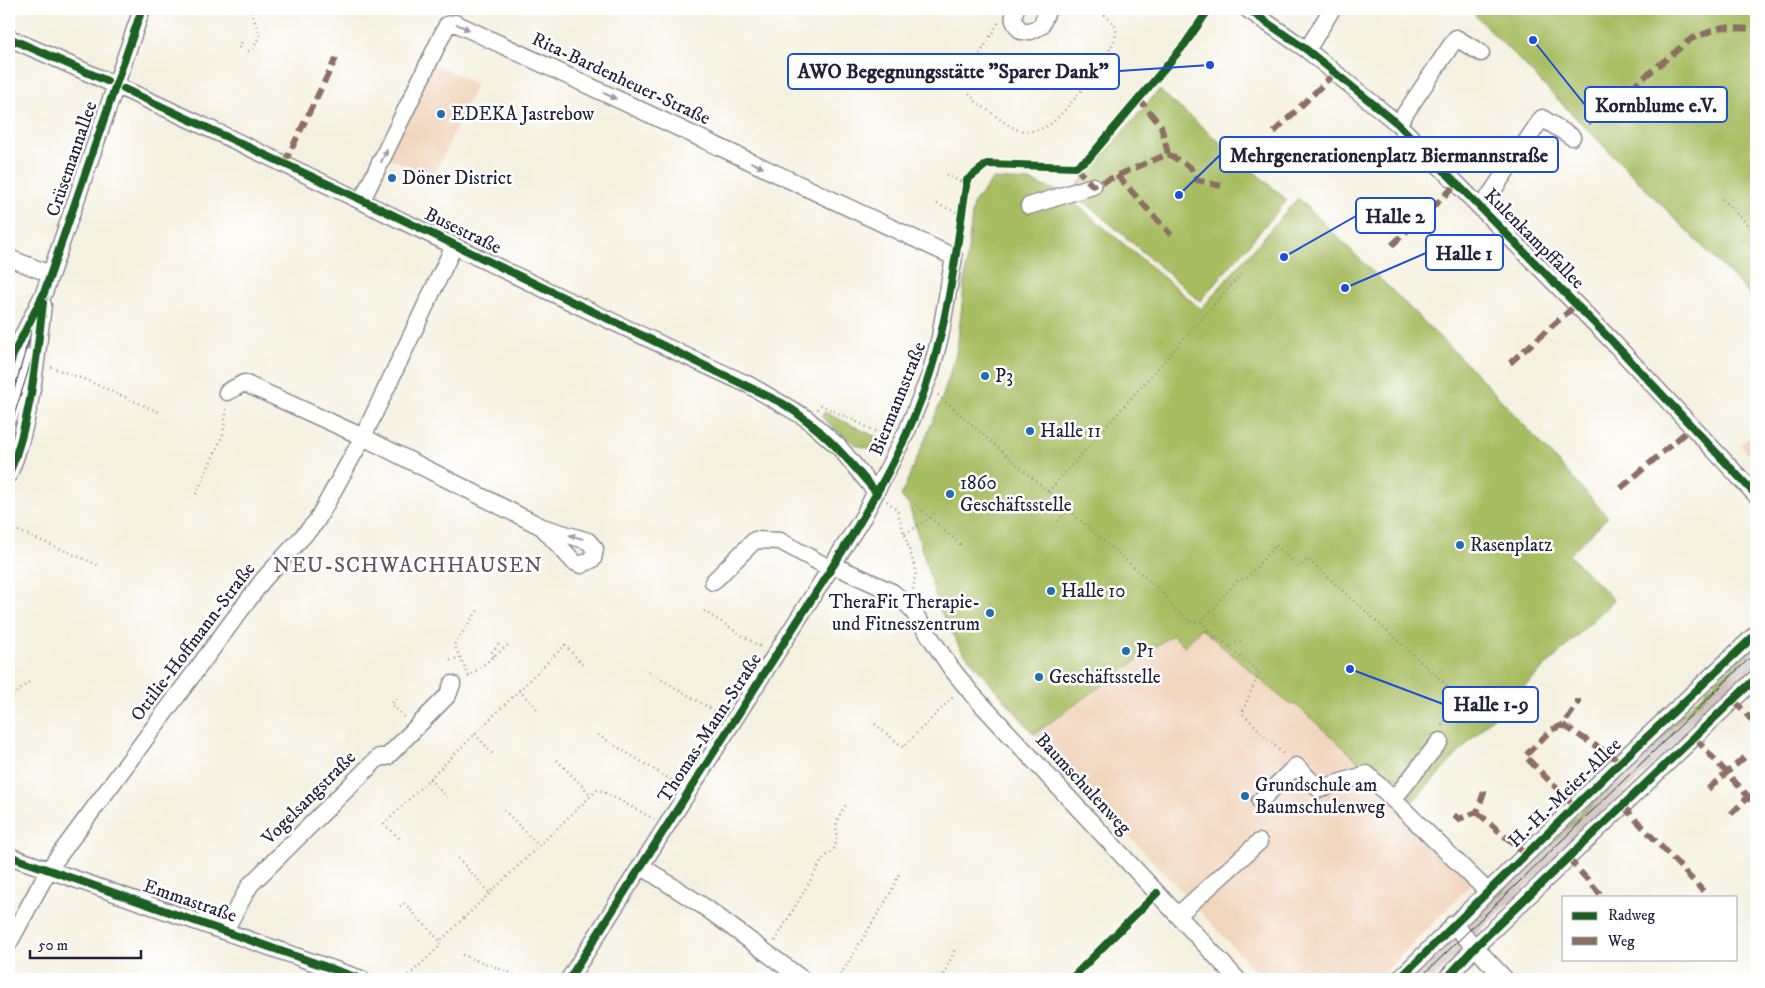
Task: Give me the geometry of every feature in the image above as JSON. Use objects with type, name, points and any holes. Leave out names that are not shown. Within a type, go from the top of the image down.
[{"type":"street","name":"Crüsemannallee","points":[[9,367],[12,355],[44,293],[142,9]]},
{"type":"street","points":[[1014,12],[1014,23],[1020,31],[1031,31],[1041,26],[1048,9]]},
{"type":"street","name":"Kulenkampffallee","points":[[1246,9],[1307,50],[1398,124],[1611,340],[1756,495]]},
{"type":"street","points":[[1307,50],[1332,9]]},
{"type":"street","name":"Rita-Bardenheuer-Straße","points":[[362,200],[447,25],[455,23],[954,257]]},
{"type":"street","name":"Busestraße","points":[[9,38],[116,85],[362,200],[454,246],[749,385],[806,418],[839,447],[876,492]]},
{"type":"street","points":[[1398,124],[1456,38],[1481,53]]},
{"type":"street","points":[[1481,208],[1542,118],[1572,137]]},
{"type":"street","points":[[1029,206],[1093,186]]},
{"type":"street","name":"Ottilie-Hoffmann-Straße","points":[[9,943],[49,870],[263,580],[316,522],[363,437],[454,246]]},
{"type":"street","name":"Biermannstraße","points":[[876,492],[901,443],[926,384],[940,337],[954,257]]},
{"type":"street","points":[[9,258],[50,274]]},
{"type":"street","name":"Crüsemannallee","points":[[9,474],[18,453],[36,362],[44,293]]},
{"type":"street","points":[[9,417],[27,359],[44,293]]},
{"type":"street","points":[[227,392],[244,383],[363,437],[542,527]]},
{"type":"street","name":"Thomas-Mann-Straße","points":[[569,979],[832,567],[876,492]]},
{"type":"street","name":"Baumschulenweg","points":[[713,582],[755,540],[780,541],[832,567],[892,592],[910,607],[951,668],[972,694],[1238,979]]},
{"type":"street","name":"H.-H.-Meier-Allee","points":[[1399,979],[1487,891],[1756,634]]},
{"type":"street","points":[[1446,979],[1475,948],[1756,678]]},
{"type":"street","name":"Vogelsangstraße","points":[[225,930],[250,885],[379,757],[387,757],[448,695],[452,684]]},
{"type":"street","points":[[1394,800],[1438,737]]},
{"type":"street","points":[[1260,801],[1296,766],[1319,789],[1367,774],[1487,891]]},
{"type":"street","points":[[1178,915],[1259,842]]},
{"type":"street","name":"Emmastraße","points":[[9,856],[361,979]]},
{"type":"street","points":[[641,866],[706,908],[802,979]]},
{"type":"street","points":[[1453,924],[1505,979]]},
{"type":"path","points":[[248,51],[253,49],[260,35],[250,9]]},
{"type":"path","points":[[819,9],[824,13],[828,9]]},
{"type":"path","points":[[1014,12],[999,22],[965,80],[966,89],[969,97],[1012,128],[1037,130],[1052,123],[1068,107],[1112,47],[1116,29],[1112,21],[1096,9]]},
{"type":"path","points":[[239,48],[242,42]]},
{"type":"path","points":[[946,175],[966,184]]},
{"type":"path","points":[[1722,199],[1756,233]]},
{"type":"path","points":[[937,204],[961,214]]},
{"type":"path","points":[[1048,492],[1242,273]]},
{"type":"path","points":[[36,362],[86,380],[161,413]]},
{"type":"path","points":[[926,384],[1162,592],[1174,608],[1190,622],[1201,622],[1259,672],[1242,713],[1296,766]]},
{"type":"path","points":[[196,494],[223,435],[227,392]]},
{"type":"path","points":[[806,418],[821,405],[901,443]]},
{"type":"path","points":[[876,492],[897,510],[916,571],[910,607]]},
{"type":"path","points":[[915,504],[963,547]]},
{"type":"path","points":[[1058,521],[1068,510]]},
{"type":"path","points":[[905,534],[930,518],[936,511]]},
{"type":"path","points":[[9,527],[98,565]]},
{"type":"path","points":[[1201,622],[1237,581],[1247,578],[1276,545],[1300,567],[1308,559],[1463,700],[1438,737]]},
{"type":"path","points":[[469,676],[454,644],[478,610]]},
{"type":"path","points":[[704,611],[775,656]]},
{"type":"path","points":[[1229,647],[1241,640]]},
{"type":"path","points":[[494,656],[491,653],[500,643]]},
{"type":"path","points":[[452,684],[469,676],[508,645]]},
{"type":"path","points":[[399,838],[384,824],[423,782],[429,779],[565,645],[584,666]]},
{"type":"path","points":[[450,660],[460,658]]},
{"type":"path","points":[[649,672],[733,722]]},
{"type":"path","points":[[9,698],[29,682]]},
{"type":"path","points":[[519,690],[537,709]]},
{"type":"path","points":[[400,695],[391,704],[409,722]]},
{"type":"path","points":[[875,724],[903,747],[954,696]]},
{"type":"path","points":[[475,734],[494,754]]},
{"type":"path","points":[[598,736],[689,791]]},
{"type":"path","points":[[557,760],[591,795]]},
{"type":"path","points":[[429,779],[447,798]]},
{"type":"path","points":[[406,979],[439,947],[440,940],[598,789],[666,826]]},
{"type":"path","points":[[768,954],[824,857],[830,855],[838,839],[837,822],[846,804]]},
{"type":"path","points":[[504,810],[538,845]]},
{"type":"path","points":[[458,858],[489,892]]},
{"type":"path","points":[[838,979],[890,894],[899,874]]},
{"type":"path","points":[[400,906],[404,903],[440,940]]},
{"type":"path","points":[[942,979],[956,947]]},
{"type":"path","points":[[462,955],[514,974]]},
{"type":"shaded area","name":"EDEKA Jastrebow","points":[[430,62],[476,84],[433,179],[386,156]]},
{"type":"shaded area","points":[[1756,431],[1756,461],[1740,445]]},
{"type":"shaded area","name":"Grundschule am Baumschulenweg","points":[[1200,628],[1290,705],[1294,703],[1388,786],[1479,876],[1378,979],[1263,979],[1034,734],[1172,634]]},
{"type":"shaded area","points":[[1756,647],[1756,667],[1485,926],[1433,979],[1414,979],[1482,910]]},
{"type":"green space","points":[[1469,9],[1756,9],[1756,301]]},
{"type":"green space","points":[[1159,90],[1287,200],[1200,301],[1072,191]]},
{"type":"green space","points":[[993,179],[1029,181],[1063,193],[1201,309],[1298,198],[1480,377],[1608,517],[1569,555],[1614,600],[1489,721],[1408,806],[1294,703],[1290,705],[1201,628],[1185,646],[1172,635],[1034,734],[960,648],[939,608],[909,505],[901,496],[942,399],[957,350],[973,204]]},
{"type":"green space","points":[[824,412],[885,441],[882,447],[873,448],[857,445],[842,435],[822,417]]},
{"type":"green space","points":[[1756,642],[1756,647],[1752,651],[1475,918],[1475,913]]},
{"type":"tram line","points":[[9,431],[27,375],[56,267],[146,9]]},
{"type":"tram line","points":[[9,407],[34,322]]},
{"type":"tram line","points":[[1419,979],[1756,652]]},
{"type":"marked path","points":[[1588,123],[1691,39],[1722,27],[1752,29]]},
{"type":"marked path","points":[[284,164],[336,58]]},
{"type":"marked path","points":[[1274,132],[1335,73]]},
{"type":"marked path","points":[[1075,167],[1093,186],[1168,154],[1161,126],[1139,99]]},
{"type":"marked path","points":[[1168,154],[1190,167],[1197,180],[1221,186]]},
{"type":"marked path","points":[[1117,175],[1171,235]]},
{"type":"marked path","points":[[1392,245],[1457,184]]},
{"type":"marked path","points":[[1752,228],[1756,224]]},
{"type":"marked path","points":[[1510,363],[1576,305]]},
{"type":"marked path","points":[[1621,488],[1692,427]]},
{"type":"marked path","points":[[1574,806],[1525,756],[1551,730],[1563,725],[1578,703],[1578,699]]},
{"type":"marked path","points":[[1734,700],[1756,725]]},
{"type":"marked path","points":[[1563,725],[1621,762]]},
{"type":"marked path","points":[[1695,738],[1756,805]]},
{"type":"marked path","points":[[1708,789],[1746,756]]},
{"type":"marked path","points":[[1454,815],[1459,819],[1477,812],[1484,792],[1482,788]]},
{"type":"marked path","points":[[1731,814],[1748,797]]},
{"type":"marked path","points":[[1623,806],[1703,891]]},
{"type":"marked path","points":[[1477,812],[1525,854]]},
{"type":"marked path","points":[[1568,858],[1602,896]]},
{"type":"cycle path","points":[[9,367],[13,355],[44,293],[142,9]]},
{"type":"cycle path","points":[[569,979],[843,550],[903,442],[930,373],[943,326],[967,180],[987,164],[1075,167],[1089,158],[1185,44],[1209,9]]},
{"type":"cycle path","points":[[1247,9],[1307,50],[1398,124],[1611,340],[1756,495]]},
{"type":"cycle path","points":[[9,38],[107,81]]},
{"type":"cycle path","points":[[124,89],[362,200],[782,403],[821,433],[844,455],[876,492]]},
{"type":"cycle path","points":[[9,474],[28,412],[43,303]]},
{"type":"cycle path","points":[[1399,979],[1613,769],[1756,634]]},
{"type":"cycle path","points":[[1446,979],[1475,947],[1756,678]]},
{"type":"cycle path","points":[[9,856],[361,979]]},
{"type":"cycle path","points":[[1071,979],[1157,893]]},
{"type":"place","name":"Kornblume e.V.","points":[[1533,40]]},
{"type":"place","name":"AWO Begegnungsstätte \"Sparer Dank\"","points":[[1210,65]]},
{"type":"place","name":"EDEKA Jastrebow","points":[[441,114]]},
{"type":"place","name":"Döner District","points":[[392,178]]},
{"type":"place","name":"Mehrgenerationenplatz Biermannstraße","points":[[1179,195]]},
{"type":"place","name":"Halle 2","points":[[1284,257]]},
{"type":"place","name":"Halle 1","points":[[1345,288]]},
{"type":"place","name":"P3","points":[[985,376]]},
{"type":"place","name":"Halle 11","points":[[1030,431]]},
{"type":"place","name":"1860 Geschäftsstelle","points":[[950,494]]},
{"type":"place","name":"Rasenplatz","points":[[1460,545]]},
{"type":"place","name":"Halle 10","points":[[1051,591]]},
{"type":"place","name":"TheraFit Therapie- und Fitnesszentrum","points":[[990,613]]},
{"type":"place","name":"P1","points":[[1126,651]]},
{"type":"place","name":"Halle 1-9","points":[[1350,669]]},
{"type":"place","name":"Geschäftsstelle","points":[[1039,677]]},
{"type":"place","name":"Grundschule am Baumschulenweg","points":[[1245,796]]},
{"type":"district","name":"NEU-SCHWACHHAUSEN","points":[[408,566]]}]
